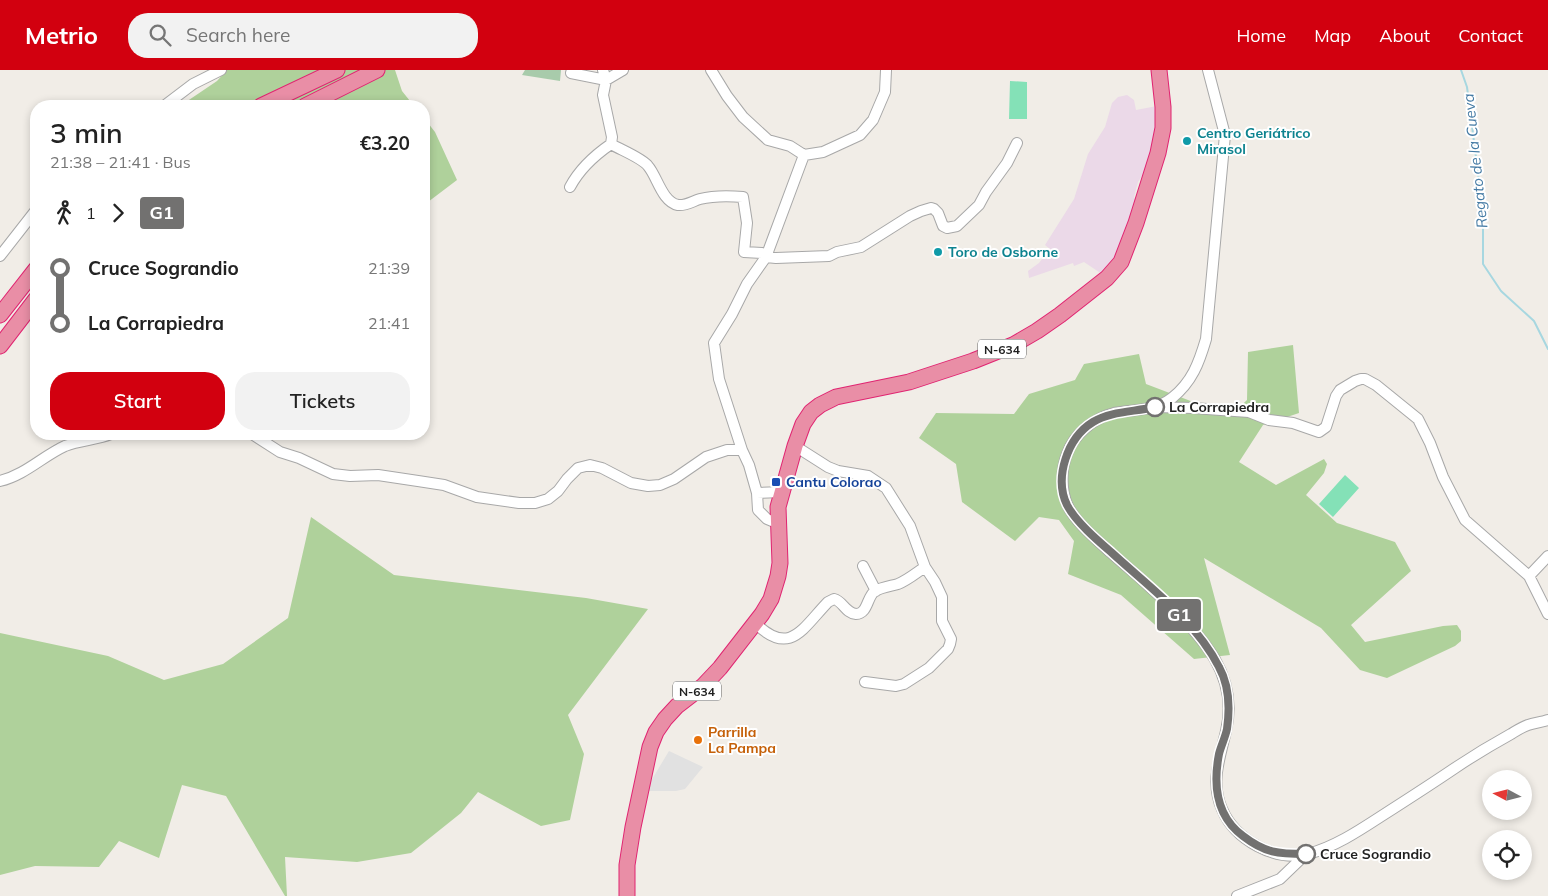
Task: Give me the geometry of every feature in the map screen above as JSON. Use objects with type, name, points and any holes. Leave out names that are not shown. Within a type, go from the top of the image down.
[{"type":"highway","points":[[274,100],[337,70]]},
{"type":"highway","points":[[317,100],[377,70]]},
{"type":"highway","name":"N-634","points":[[627,896],[626,865],[646,763],[656,732],[677,706],[703,686],[720,668],[771,599],[780,563],[778,507],[803,424],[811,412],[836,397],[909,382],[973,361],[1013,345],[1060,315],[1112,274],[1121,262],[1136,223],[1158,153],[1163,128],[1164,107],[1159,70]]},
{"type":"highway","points":[[0,314],[30,276]]},
{"type":"highway","points":[[0,346],[30,308]]},
{"type":"street","points":[[172,100],[193,84],[222,70]]},
{"type":"street","points":[[572,70],[571,73],[605,75],[623,70]]},
{"type":"street","points":[[711,70],[738,110],[768,140],[790,146],[804,155],[823,152],[860,135],[873,120],[885,92],[886,70]]},
{"type":"street","points":[[1155,407],[1171,399],[1190,379],[1198,365],[1206,339],[1226,135],[1208,70]]},
{"type":"street","points":[[570,187],[589,162],[611,144],[612,137],[603,95],[605,75]]},
{"type":"street","points":[[611,144],[640,159],[648,166],[662,191],[670,201],[678,205],[688,204],[701,199],[743,197],[747,223],[744,252],[762,252],[766,257],[776,258],[821,257],[853,249],[921,210],[931,208],[938,213],[943,226],[947,228],[957,226],[979,205],[1007,163],[1017,143]]},
{"type":"street","points":[[779,524],[767,518],[758,510],[758,493],[719,379],[714,343],[732,314],[747,284],[766,257],[804,155]]},
{"type":"street","points":[[0,256],[30,218]]},
{"type":"street","points":[[1548,614],[1529,576],[1465,520],[1443,477],[1430,443],[1418,419],[1376,384],[1365,379],[1355,381],[1340,390],[1336,396],[1326,427],[1319,432],[1293,423],[1269,420],[1249,412],[1155,407],[1114,414],[1092,422],[1077,437],[1067,454],[1063,469],[1062,487],[1068,506],[1086,530],[1198,633],[1223,673],[1229,702],[1227,730],[1220,754],[1216,780],[1217,795],[1226,819],[1236,831],[1255,846],[1281,855],[1306,854],[1330,846],[1361,829],[1490,745],[1528,725],[1548,720]]},
{"type":"street","points":[[0,481],[22,473],[50,454],[83,440]]},
{"type":"street","points":[[261,440],[280,452],[299,458],[333,474],[350,476],[378,475],[444,485],[477,497],[518,504],[535,504],[548,499],[558,491],[578,468],[590,465],[602,468],[631,482],[648,486],[660,485],[674,479],[706,457],[727,450],[742,450]]},
{"type":"street","points":[[795,446],[828,467],[838,471],[868,476],[886,488],[914,532],[925,567],[936,582],[942,597],[942,621],[951,639],[948,648],[929,668],[904,684],[896,686],[865,682]]},
{"type":"street","points":[[758,493],[782,492]]},
{"type":"street","points":[[1529,576],[1548,556]]},
{"type":"street","points":[[863,566],[876,591]]},
{"type":"street","points":[[755,623],[772,637],[782,640],[790,639],[800,633],[828,602],[834,599],[838,600],[846,611],[856,614],[864,610],[873,593],[900,583],[925,567]]},
{"type":"street","points":[[1237,896],[1280,879],[1306,854]]},
{"type":"shaded area","points":[[1127,95],[1134,100],[1136,110],[1157,106],[1156,132],[1154,145],[1145,171],[1138,182],[1134,197],[1136,202],[1116,259],[1102,274],[1084,262],[1074,266],[1073,263],[1029,278],[1028,271],[1039,263],[1050,249],[1045,245],[1074,199],[1088,154],[1105,127],[1112,103],[1118,97]]},
{"type":"shaded area","points":[[669,751],[703,767],[685,789],[676,791],[645,791],[647,781],[651,781]]},
{"type":"green space","points":[[227,70],[395,70],[402,91],[409,100],[189,100],[217,81]]},
{"type":"green space","points":[[525,70],[561,70],[560,81],[522,75]]},
{"type":"green space","points":[[1010,81],[1027,82],[1027,119],[1009,119]]},
{"type":"green space","points":[[430,126],[435,132],[457,180],[430,200]]},
{"type":"green space","points":[[1293,345],[1299,413],[1263,425],[1239,462],[1276,485],[1324,459],[1327,464],[1324,473],[1306,495],[1337,523],[1395,542],[1411,571],[1351,625],[1365,642],[1443,626],[1457,625],[1461,631],[1461,641],[1455,646],[1387,678],[1360,670],[1321,628],[1204,558],[1230,655],[1194,659],[1121,595],[1068,574],[1074,541],[1059,520],[1039,517],[1015,541],[962,502],[956,464],[919,438],[936,413],[1014,414],[1029,394],[1075,380],[1084,364],[1139,354],[1146,384],[1230,416],[1247,400],[1248,352]]},
{"type":"green space","points":[[1345,475],[1359,488],[1333,517],[1319,504]]},
{"type":"green space","points":[[311,517],[394,575],[586,598],[648,609],[568,715],[584,754],[570,820],[541,826],[478,792],[461,813],[411,853],[357,862],[285,857],[287,896],[285,896],[226,796],[182,785],[159,858],[119,841],[99,867],[35,866],[0,875],[0,633],[108,656],[164,680],[223,664],[288,618]]},
{"type":"waterway","name":"Regato de la Cueva","points":[[1461,70],[1467,87],[1483,212],[1483,264],[1501,291],[1534,321],[1548,349]]},
{"type":"bus line","name":"G1","points":[[1155,407],[1114,414],[1092,422],[1077,437],[1067,454],[1063,469],[1062,487],[1068,506],[1086,530],[1198,633],[1223,673],[1229,702],[1227,730],[1220,754],[1216,780],[1217,795],[1226,819],[1236,831],[1255,846],[1281,855],[1306,854]]},
{"type":"place","name":"Centro Geriátrico Mirasol","points":[[1187,141]]},
{"type":"place","name":"Toro de Osborne","points":[[938,252]]},
{"type":"place","name":"La Corrapiedra","points":[[1155,407]]},
{"type":"place","name":"Cantu Colorao","points":[[776,482]]},
{"type":"place","name":"Parrilla La Pampa","points":[[698,740]]},
{"type":"place","name":"Cruce Sograndio","points":[[1306,854]]}]
